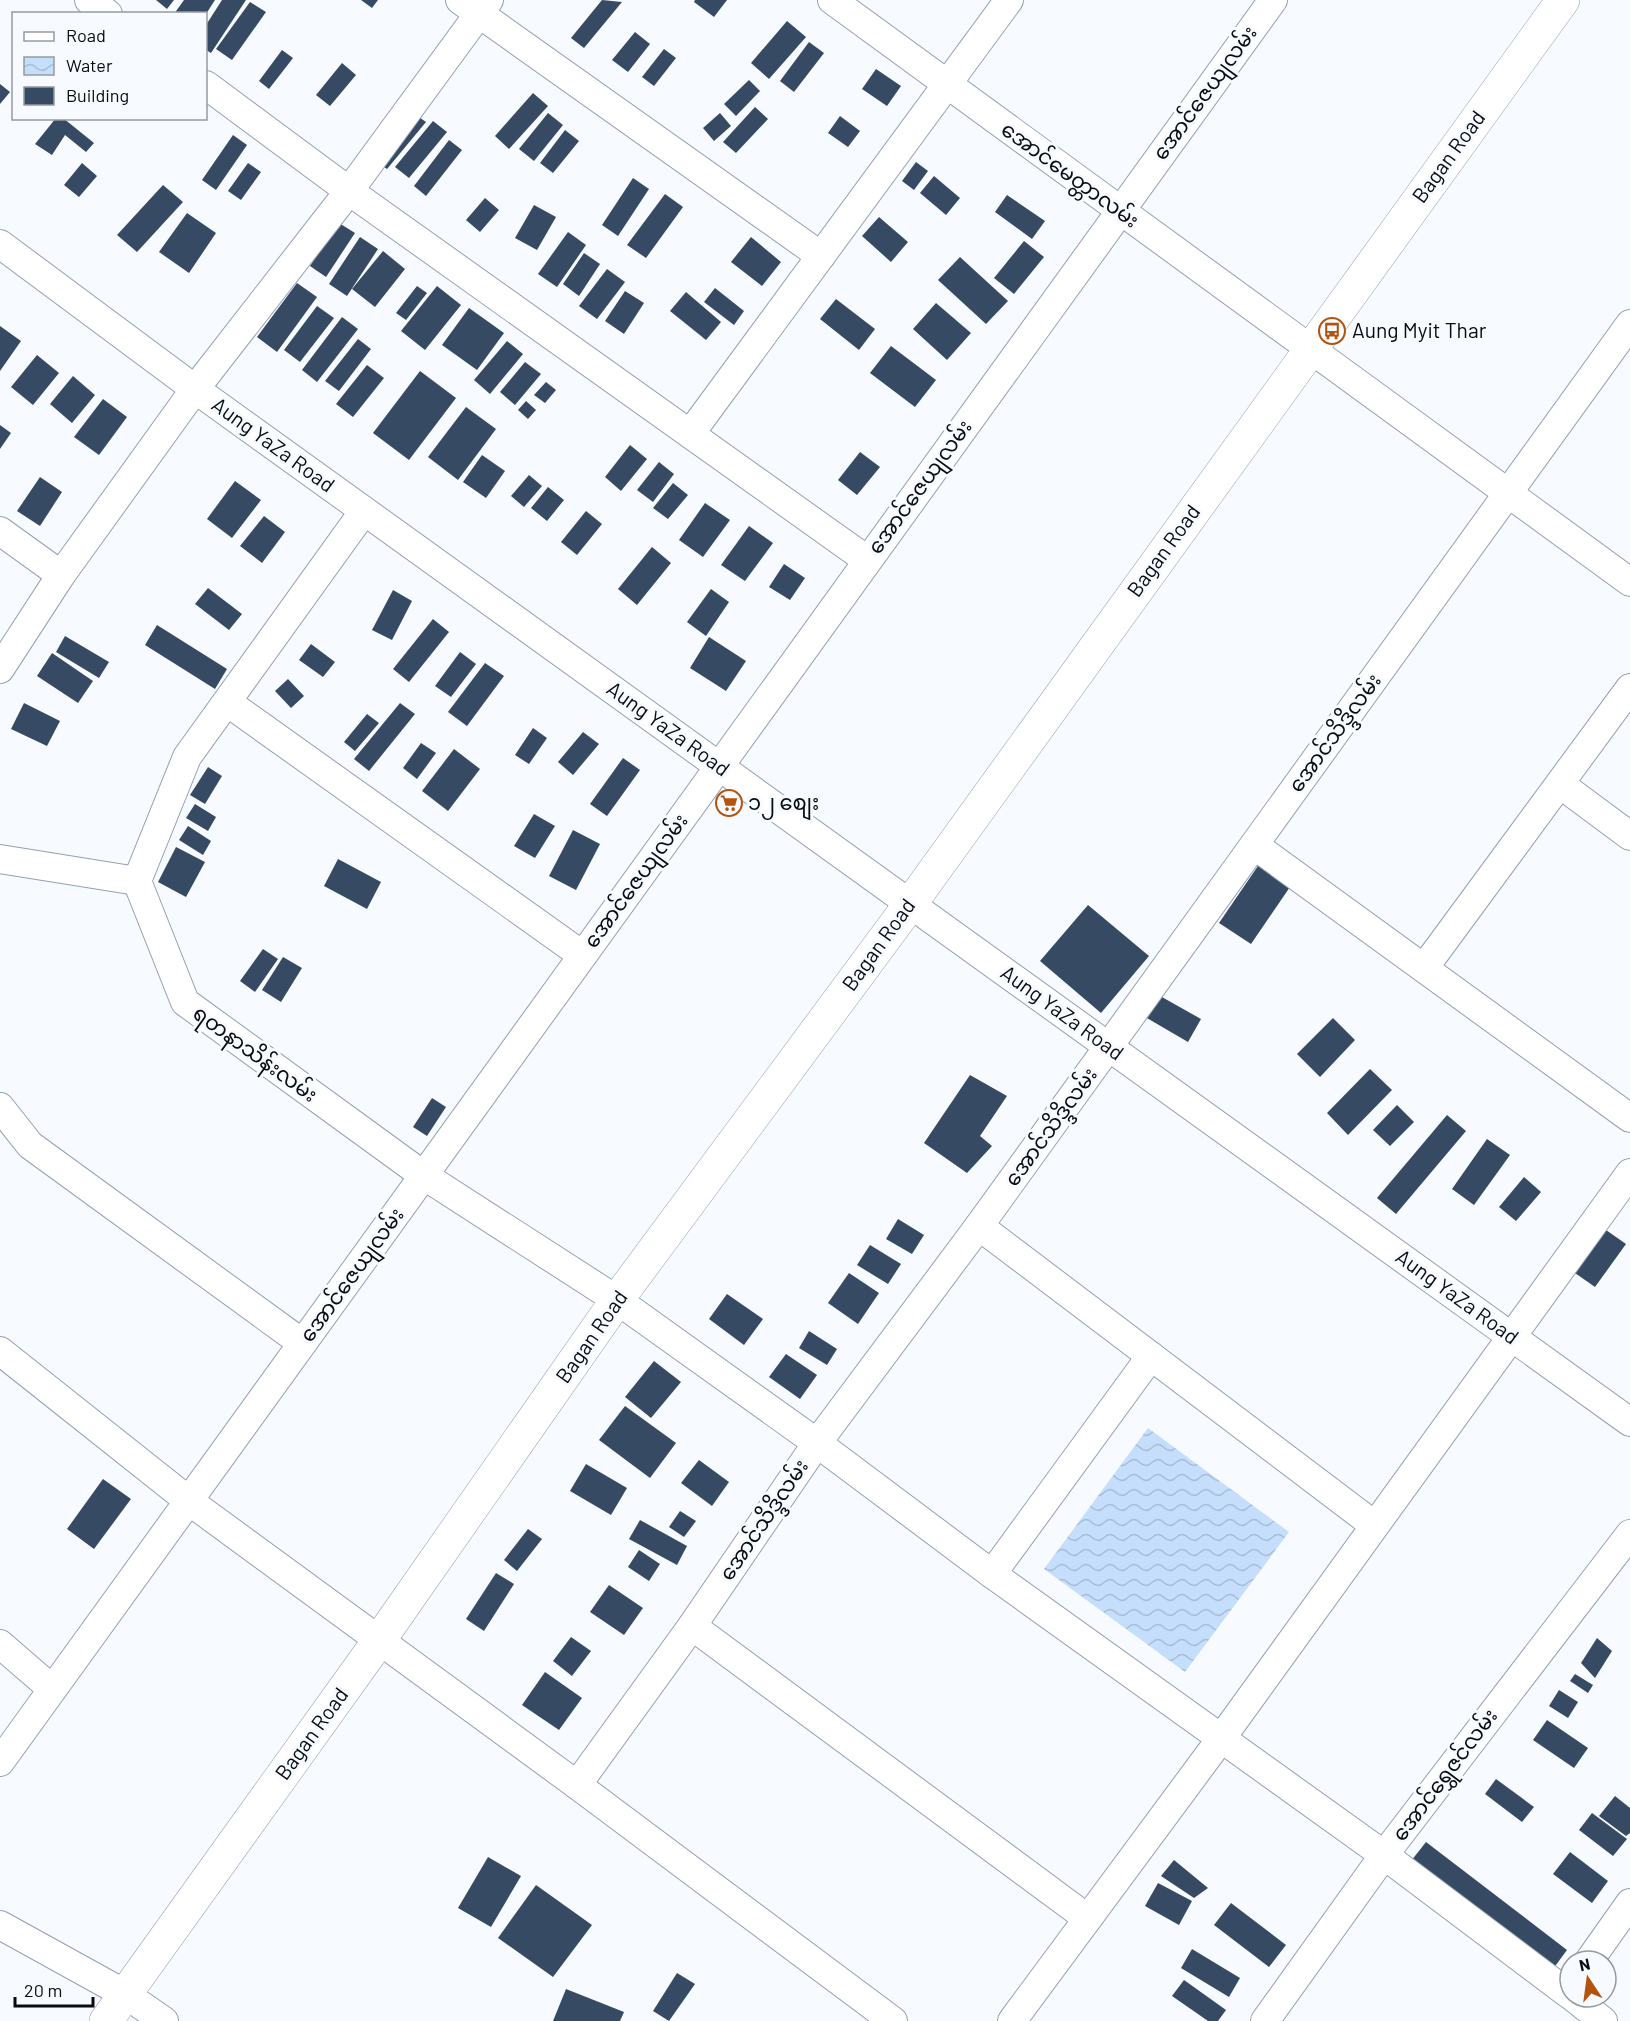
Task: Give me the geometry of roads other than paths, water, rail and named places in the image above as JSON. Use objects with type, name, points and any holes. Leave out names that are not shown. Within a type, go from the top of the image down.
[{"type":"street","points":[[89,0],[105,12]]},
{"type":"street","name":"အောင်မေတ္တာလမ်း","points":[[832,0],[1309,350]]},
{"type":"street","points":[[690,434],[1009,0]]},
{"type":"street","name":"အောင်ဇေယျလမ်း","points":[[0,1762],[1273,0]]},
{"type":"street","name":"Bagan Road","points":[[106,2021],[378,1642],[617,1300],[911,903],[1563,0]]},
{"type":"street","points":[[0,669],[61,575],[195,388],[349,191],[476,5],[821,255]]},
{"type":"street","points":[[207,86],[349,191],[867,560]]},
{"type":"street","name":"Aung YaZa Road","points":[[0,244],[364,511],[1630,1422]]},
{"type":"street","name":"အောင်သိဒ္ဒိလမ်း","points":[[577,1785],[692,1626],[817,1443],[979,1226],[1630,324]]},
{"type":"street","points":[[1309,350],[1630,582]]},
{"type":"street","points":[[0,859],[137,881],[187,757],[364,511]]},
{"type":"street","points":[[0,531],[61,575]]},
{"type":"street","points":[[1424,968],[1630,688]]},
{"type":"street","points":[[227,702],[582,955]]},
{"type":"street","points":[[1560,784],[1630,836]]},
{"type":"street","points":[[1254,845],[1630,1118]]},
{"type":"street","name":"ရတနာသိန်းလမ်း","points":[[137,881],[185,1002],[423,1175],[617,1300],[817,1443],[992,1574],[1220,1740],[1384,1855],[1558,1984]]},
{"type":"street","points":[[0,1107],[30,1145],[302,1343]]},
{"type":"street","points":[[1012,2021],[1220,1740],[1630,1173]]},
{"type":"street","points":[[979,1226],[1374,1525]]},
{"type":"street","points":[[0,1351],[189,1501],[378,1642],[577,1785],[893,2021]]},
{"type":"street","points":[[992,1574],[1151,1356]]},
{"type":"street","name":"အောင်ရွှေဇင်လမ်း","points":[[1266,2021],[1384,1855],[1630,1534]]},
{"type":"street","points":[[692,1626],[1087,1918]]},
{"type":"street","points":[[0,1644],[52,1689]]},
{"type":"street","points":[[1598,1949],[1630,1903]]},
{"type":"street","points":[[0,1925],[125,1994],[164,2021]]},
{"type":"street","name":"ရတနာသိန်းလမ်း","points":[[1589,2009],[1603,2021]]},
{"type":"water","points":[[1148,1428],[1289,1532],[1185,1672],[1044,1569]]},
{"type":"place","name":"Aung Myit Thar","points":[[1332,331]]},
{"type":"place","name":"၁၂ စျေး","points":[[729,803]]}]
